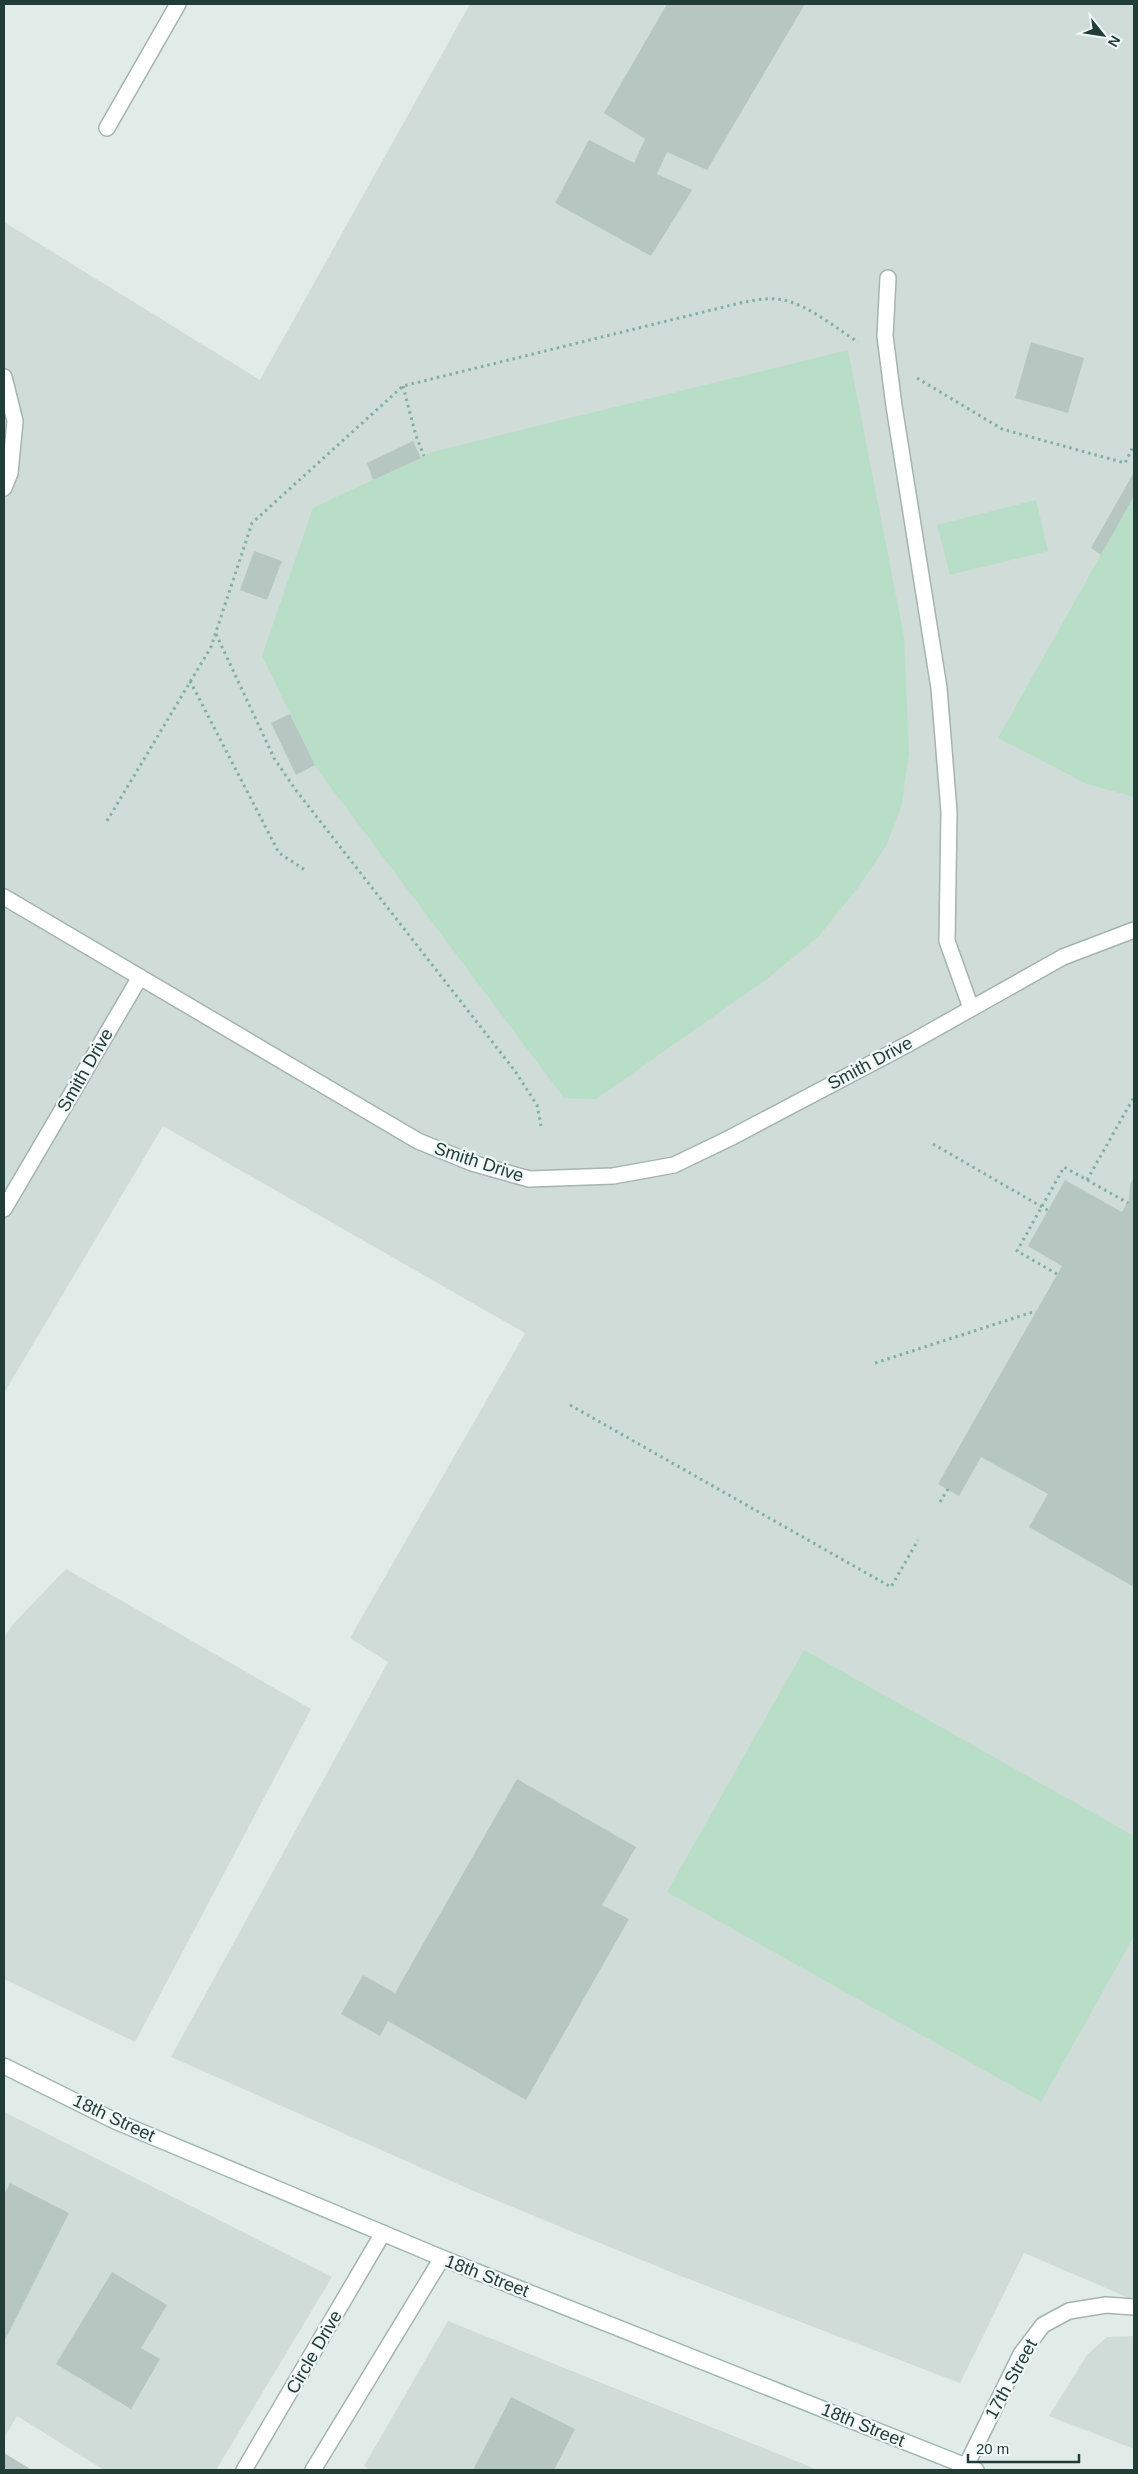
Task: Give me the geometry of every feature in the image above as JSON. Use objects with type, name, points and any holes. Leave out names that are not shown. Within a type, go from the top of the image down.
[{"type":"street","points":[[107,128],[178,4]]},
{"type":"street","points":[[888,278],[885,336],[939,688],[949,812],[947,941],[971,1008]]},
{"type":"street","points":[[4,377],[15,421],[10,473],[4,488]]},
{"type":"street","points":[[4,896],[140,977]]},
{"type":"street","name":"Smith Drive","points":[[4,1209],[140,977],[418,1141],[472,1163],[529,1179],[613,1176],[674,1165],[730,1138],[1063,957],[1134,930]]},
{"type":"street","name":"18th Street","points":[[4,2066],[115,2121],[383,2234],[971,2468]]},
{"type":"street","name":"Circle Drive","points":[[244,2470],[383,2234]]},
{"type":"street","points":[[313,2470],[442,2258]]},
{"type":"street","name":"17th Street","points":[[971,2468],[1021,2354],[1043,2325],[1070,2311],[1106,2305],[1134,2307]]},
{"type":"path","points":[[107,821],[211,647],[252,523],[403,386],[744,302],[766,299],[783,300],[798,305],[1002,429],[1125,463],[1134,445]]},
{"type":"path","points":[[403,386],[416,436],[424,456]]},
{"type":"path","points":[[215,633],[274,758],[295,789],[515,1071],[537,1105],[541,1126]]},
{"type":"path","points":[[190,681],[279,853],[306,870]]},
{"type":"path","points":[[1087,1180],[1134,1097]]},
{"type":"path","points":[[933,1144],[1049,1211]]},
{"type":"path","points":[[1057,1274],[1017,1251],[1064,1167],[1128,1203]]},
{"type":"path","points":[[875,1363],[1036,1310]]},
{"type":"path","points":[[570,1405],[891,1588],[918,1540]]},
{"type":"path","points":[[940,1502],[948,1489]]},
{"type":"shaded area","points":[[470,4],[1134,4],[1134,2300],[1024,2253],[960,2383],[678,2275],[476,2192],[171,2057],[388,1662],[350,1638],[525,1333],[163,1126],[4,1393],[4,222],[260,380]]},
{"type":"shaded area","points":[[66,1569],[311,1709],[135,2042],[4,1979],[4,1638],[13,1624]]},
{"type":"shaded area","points":[[4,2112],[332,2277],[216,2470],[104,2470],[17,2416],[4,2438]]},
{"type":"shaded area","points":[[448,2321],[818,2470],[370,2470],[364,2466]]},
{"type":"shaded area","points":[[1134,2336],[1134,2449],[1049,2416],[1087,2355],[1107,2337]]},
{"type":"green space","points":[[848,350],[904,637],[909,754],[901,808],[886,846],[857,889],[818,937],[767,979],[596,1099],[564,1098],[317,769],[262,656],[313,508],[432,452]]},
{"type":"green space","points":[[1134,496],[1134,797],[1087,784],[998,738]]},
{"type":"green space","points":[[1036,500],[1048,551],[950,575],[937,525]]},
{"type":"green space","points":[[804,1650],[1134,1836],[1134,1936],[1041,2102],[667,1892]]},
{"type":"building","points":[[667,4],[805,4],[707,170],[667,152],[657,174],[692,190],[651,256],[555,203],[589,140],[634,163],[645,139],[604,113]]},
{"type":"building","points":[[1031,342],[1084,358],[1068,413],[1015,398]]},
{"type":"building","points":[[413,441],[421,458],[373,480],[367,463]]},
{"type":"building","points":[[1134,472],[1134,496],[1101,555],[1091,548]]},
{"type":"building","points":[[254,551],[282,561],[267,600],[240,590]]},
{"type":"building","points":[[290,714],[315,765],[296,775],[271,723]]},
{"type":"building","points":[[1134,1177],[1134,1587],[1029,1527],[1048,1494],[981,1457],[959,1496],[938,1484],[1062,1266],[1028,1246],[1065,1180],[1122,1212],[1129,1200],[1130,1185]]},
{"type":"building","points":[[517,1779],[636,1847],[602,1905],[629,1919],[526,2100],[388,2021],[380,2036],[341,2014],[363,1975],[395,1993]]},
{"type":"building","points":[[10,2183],[69,2213],[4,2342],[4,2195]]},
{"type":"building","points":[[112,2272],[167,2305],[141,2348],[160,2359],[131,2409],[56,2364]]},
{"type":"building","points":[[511,2397],[575,2429],[554,2470],[473,2470]]},
{"type":"building","points":[[4,2453],[32,2470],[4,2470]]}]
